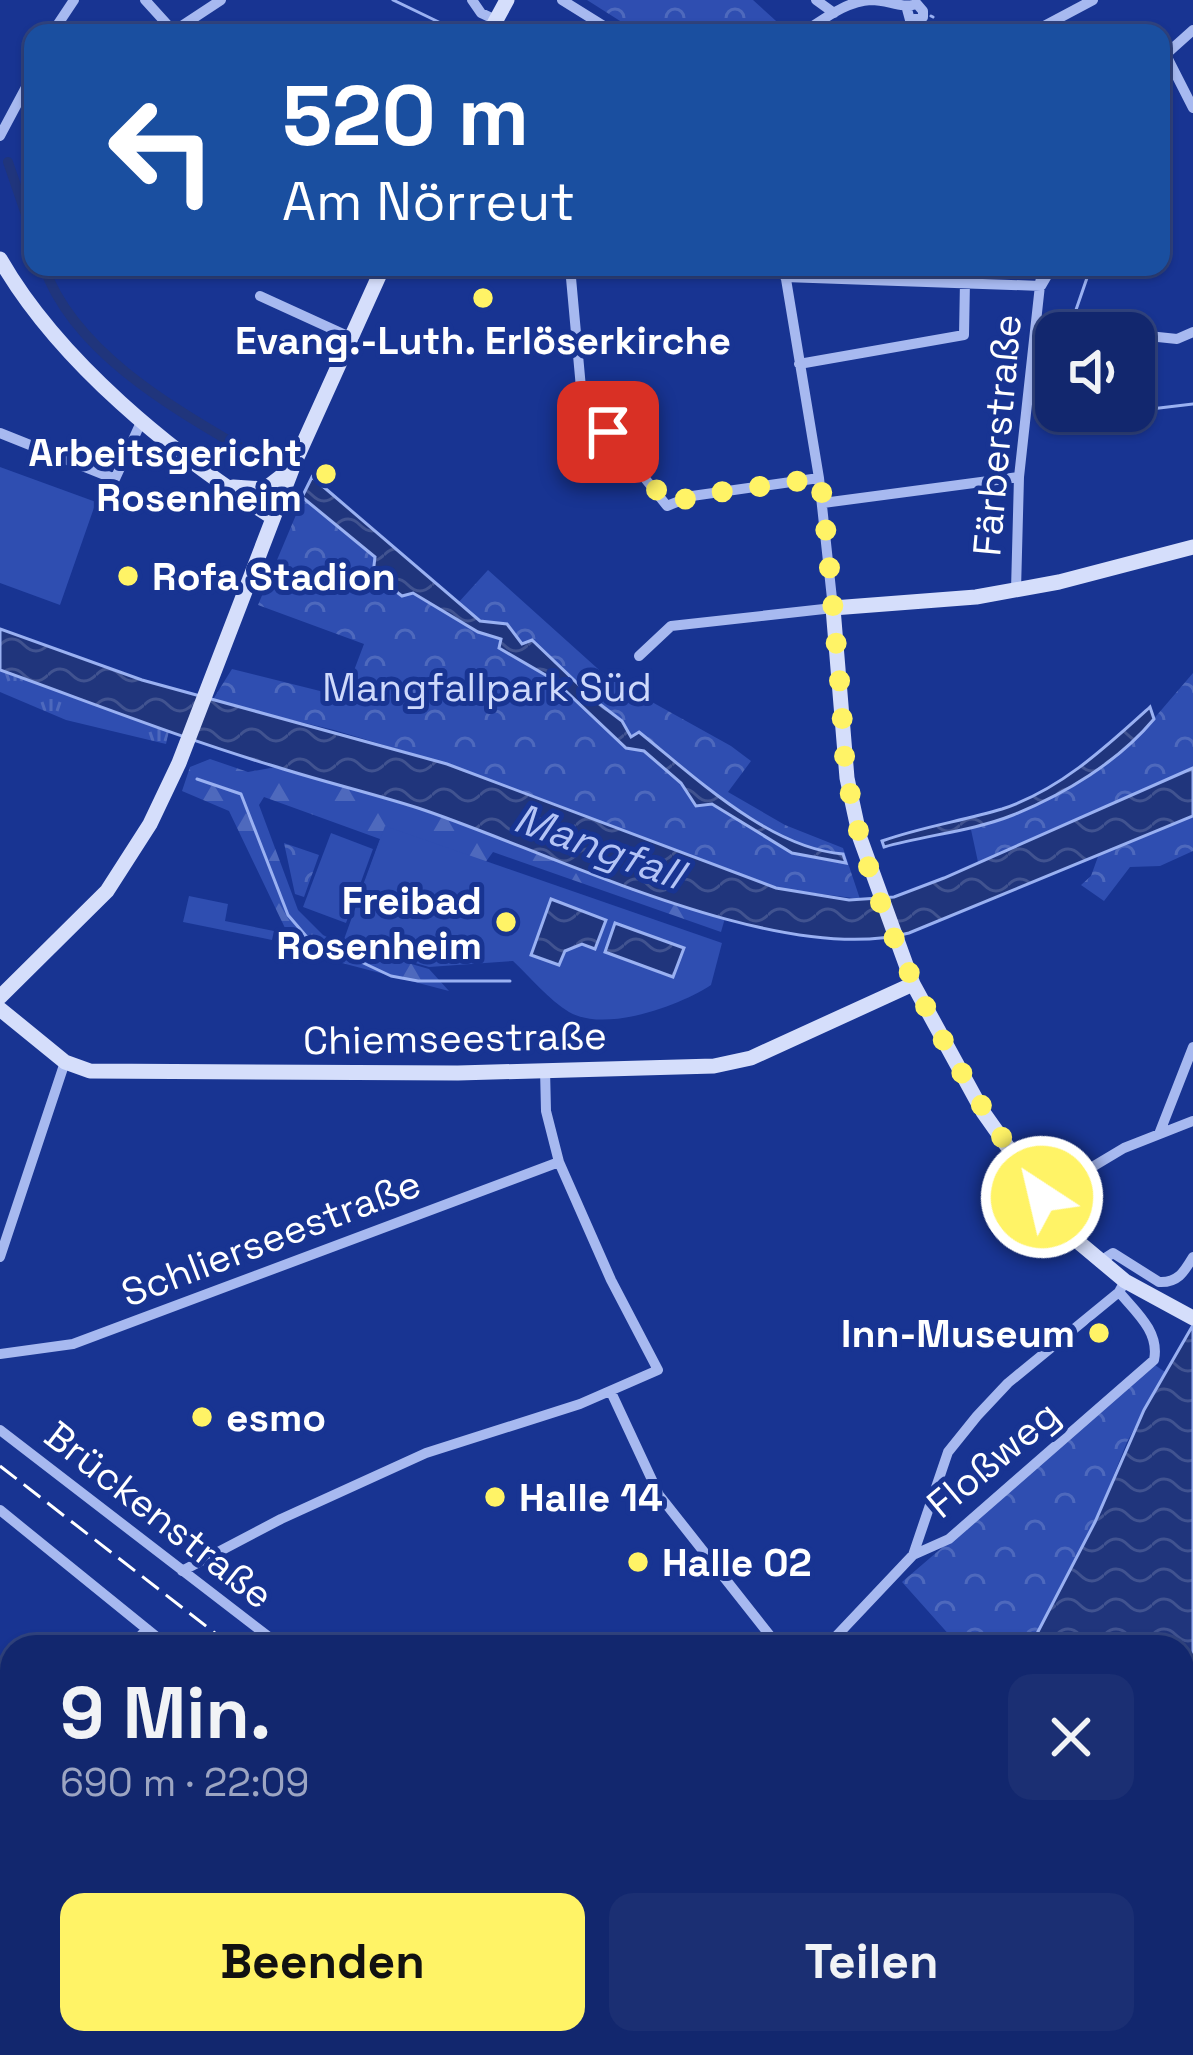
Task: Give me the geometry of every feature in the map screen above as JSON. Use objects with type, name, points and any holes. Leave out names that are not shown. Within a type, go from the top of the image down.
[{"type":"main road","points":[[4,272],[54,337],[142,420],[272,517]]},
{"type":"main road","points":[[0,997],[107,891],[138,844],[179,763],[272,517],[378,276]]},
{"type":"main road","points":[[230,487],[265,489],[294,464]]},
{"type":"main road","points":[[1187,1315],[1122,1287],[1070,1235],[965,1083],[914,984],[864,856],[848,778],[833,608],[976,597],[1193,547]]},
{"type":"main road","name":"Chiemseestraße","points":[[0,1009],[65,1062],[90,1071],[680,1069],[751,1058],[914,984]]},
{"type":"street","points":[[146,0],[166,24]]},
{"type":"street","points":[[185,24],[221,0]]},
{"type":"street","points":[[472,0],[491,24]]},
{"type":"street","points":[[562,0],[601,24]]},
{"type":"street","points":[[816,0],[834,13]]},
{"type":"street","points":[[816,24],[870,0],[907,9]]},
{"type":"street","points":[[1043,24],[1071,4],[1093,0]]},
{"type":"street","points":[[911,24],[907,9],[926,4]]},
{"type":"street","points":[[1170,51],[1193,30]]},
{"type":"street","points":[[1170,68],[1193,108]]},
{"type":"street","points":[[0,136],[24,92]]},
{"type":"street","points":[[571,276],[581,388],[608,432],[667,506],[692,496],[820,478]]},
{"type":"street","points":[[639,656],[671,626],[833,608],[820,478],[785,276]]},
{"type":"street","points":[[864,276],[1041,286]]},
{"type":"street","name":"Färberstraße","points":[[1016,590],[1019,477],[1042,276]]},
{"type":"street","name":"Färberstraße","points":[[1041,286],[1047,276]]},
{"type":"street","points":[[799,364],[964,335],[965,281]]},
{"type":"street","points":[[260,296],[352,338]]},
{"type":"street","points":[[1155,337],[1177,339],[1193,332]]},
{"type":"street","points":[[1031,379],[1035,379]]},
{"type":"street","points":[[0,433],[115,479],[142,420]]},
{"type":"street","points":[[823,503],[1019,477]]},
{"type":"street","points":[[1159,1134],[1193,1047]]},
{"type":"street","points":[[0,1257],[65,1062]]},
{"type":"street","points":[[182,1571],[281,1519],[426,1453],[509,1430],[658,1370],[611,1280],[559,1162],[546,1111],[544,1070]]},
{"type":"street","points":[[1042,1197],[1124,1148],[1193,1121]]},
{"type":"street","name":"Schlierseestraße","points":[[0,1354],[74,1344],[559,1162]]},
{"type":"street","points":[[1099,1262],[1113,1253],[1159,1282],[1167,1282],[1184,1273],[1193,1257]]},
{"type":"street","points":[[837,1635],[913,1555],[948,1452],[1008,1383],[1122,1287]]},
{"type":"street","name":"Floßweg","points":[[913,1555],[949,1539],[1154,1360],[1152,1332],[1122,1287]]},
{"type":"street","points":[[611,1392],[659,1496],[769,1635]]},
{"type":"street","name":"Brückenstraße","points":[[0,1430],[266,1635]]},
{"type":"street","points":[[0,1510],[155,1635]]},
{"type":"street","points":[[141,1635],[147,1629]]},
{"type":"green space","points":[[587,0],[753,0],[779,24],[625,24]]},
{"type":"green space","points":[[0,467],[96,502],[60,605],[0,583]]},
{"type":"green space","name":"Mangfallpark Süd","points":[[312,477],[458,603],[488,570],[607,677],[751,761],[728,792],[785,825],[843,848],[860,899],[776,888],[447,764],[212,701],[232,669],[344,697],[364,644],[258,605]]},
{"type":"green space","points":[[0,670],[169,731],[166,744],[66,720],[0,692]]},
{"type":"green space","points":[[1193,673],[1193,851],[1160,866],[1130,867],[1104,901],[1081,885],[1091,876],[1117,804],[978,862],[970,825],[1014,814],[1139,736]]},
{"type":"green space","points":[[210,759],[248,772],[276,767],[419,809],[725,918],[721,932],[493,852],[482,867],[397,919],[359,896],[380,839],[264,797],[259,805],[298,910],[323,935],[429,969],[449,991],[296,951],[229,811],[182,791],[190,767]]},
{"type":"green space","name":"Freibad Rosenheim","points":[[385,826],[722,943],[711,985],[642,1014],[584,1018],[554,1001],[513,961],[429,967],[343,942]]},
{"type":"green space","points":[[331,833],[373,849],[346,923],[303,907]]},
{"type":"green space","points":[[284,843],[319,855],[304,897],[295,894]]},
{"type":"green space","points":[[189,896],[228,904],[225,921],[274,931],[272,940],[183,922]]},
{"type":"green space","points":[[1155,1365],[1165,1372],[1036,1635],[949,1635],[902,1582]]},
{"type":"water","points":[[312,477],[480,621],[507,624],[522,644],[532,640],[622,721],[631,737],[639,732],[761,825],[815,849],[843,854],[846,863],[792,853],[712,804],[696,806],[681,783],[644,751],[626,748],[554,680],[499,648],[501,639],[478,632],[413,593],[402,596],[373,574],[375,557],[302,497]]},
{"type":"water","name":"Mangfall","points":[[0,629],[142,680],[447,764],[776,888],[849,900],[894,897],[944,878],[1193,768],[1193,816],[909,933],[855,939],[795,934],[663,900],[418,808],[207,745],[0,670]]},
{"type":"water","points":[[1150,707],[1154,719],[1124,749],[1052,797],[998,820],[884,847],[882,841],[1002,809],[1043,791],[1099,752]]},
{"type":"water","points":[[551,899],[606,920],[595,949],[582,944],[565,951],[559,965],[531,955]]},
{"type":"water","points":[[615,923],[684,948],[673,977],[605,952]]},
{"type":"water","points":[[1193,1325],[1193,1635],[1036,1635],[1095,1522],[1144,1410]]},
{"type":"waterway","points":[[393,0],[443,24]]},
{"type":"waterway","points":[[8,162],[24,209]]},
{"type":"waterway","points":[[48,276],[82,330],[109,358],[172,406],[270,465]]},
{"type":"waterway","points":[[1075,312],[1088,276]]},
{"type":"waterway","points":[[1155,409],[1193,404]]},
{"type":"waterway","points":[[197,779],[241,794],[288,915],[306,936],[391,976],[418,981],[510,981]]},
{"type":"railway","points":[[0,1466],[218,1635]]},
{"type":"place","name":"Evang.-Luth. Erlöserkirche","points":[[483,298]]},
{"type":"place","name":"Arbeitsgericht Rosenheim","points":[[326,474]]},
{"type":"place","name":"Rofa Stadion","points":[[128,576]]},
{"type":"place","name":"Freibad Rosenheim","points":[[506,922]]},
{"type":"place","name":"Inn-Museum","points":[[1099,1333]]},
{"type":"place","name":"esmo","points":[[202,1417]]},
{"type":"place","name":"Halle 14","points":[[495,1497]]},
{"type":"place","name":"Halle 02","points":[[638,1562]]},
{"type":"route","points":[[608,432],[667,506],[692,496],[820,478],[848,778],[864,856],[933,1022],[983,1112],[1042,1197]]}]
